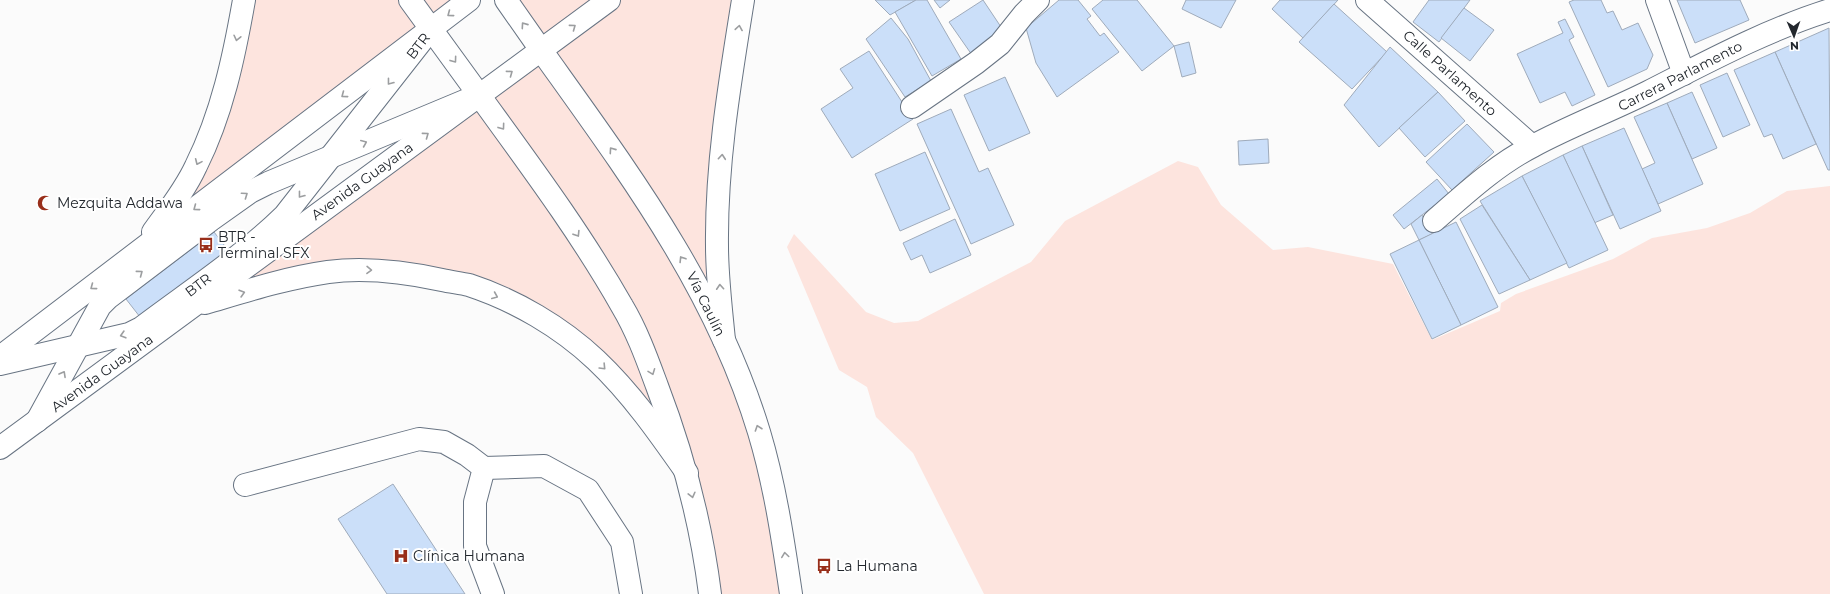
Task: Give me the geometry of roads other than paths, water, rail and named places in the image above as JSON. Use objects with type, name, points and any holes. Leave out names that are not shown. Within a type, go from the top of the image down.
[{"type":"main road","points":[[139,251],[170,209],[196,167],[212,130],[228,77],[244,0]]},
{"type":"main road","points":[[410,0],[558,204],[623,307],[647,359],[687,472],[700,528],[710,594]]},
{"type":"main road","points":[[0,357],[469,0]]},
{"type":"main road","name":"Vía Caulín","points":[[506,0],[648,204],[689,269],[711,310],[740,380],[759,433],[779,523],[791,594]]},
{"type":"main road","name":"Avenida Guayana","points":[[0,448],[609,0]]},
{"type":"main road","points":[[724,340],[717,246],[718,196],[725,122],[743,0]]},
{"type":"main road","points":[[912,107],[976,63],[1000,44],[1024,14],[1038,0]]},
{"type":"main road","name":"Calle Parlamento","points":[[1367,0],[1532,146]]},
{"type":"main road","points":[[1657,0],[1684,74]]},
{"type":"main road","name":"Carrera Parlamento","points":[[1434,221],[1489,174],[1532,146],[1615,109],[1746,43],[1791,24],[1830,10]]},
{"type":"main road","name":"BTR","points":[[0,364],[129,334],[141,328],[240,254],[264,235],[285,215],[431,29]]},
{"type":"main road","name":"BTR","points":[[38,421],[100,306],[108,298],[212,219],[250,192],[479,95]]},
{"type":"main road","points":[[191,308],[290,279],[329,272],[378,270],[416,274],[469,285],[514,304],[558,328],[596,360],[627,392],[687,472]]},
{"type":"main road","points":[[245,485],[419,439],[444,442],[467,455],[484,468],[544,466],[588,490],[622,542],[631,594]]},
{"type":"main road","points":[[484,468],[475,502],[475,546],[493,594]]},
{"type":"place","name":"Mezquita Addawa","points":[[45,203]]},
{"type":"place","name":"BTR - Terminal SFX","points":[[206,245]]},
{"type":"place","name":"Clínica Humana","points":[[401,556]]},
{"type":"place","name":"La Humana","points":[[824,566]]}]
